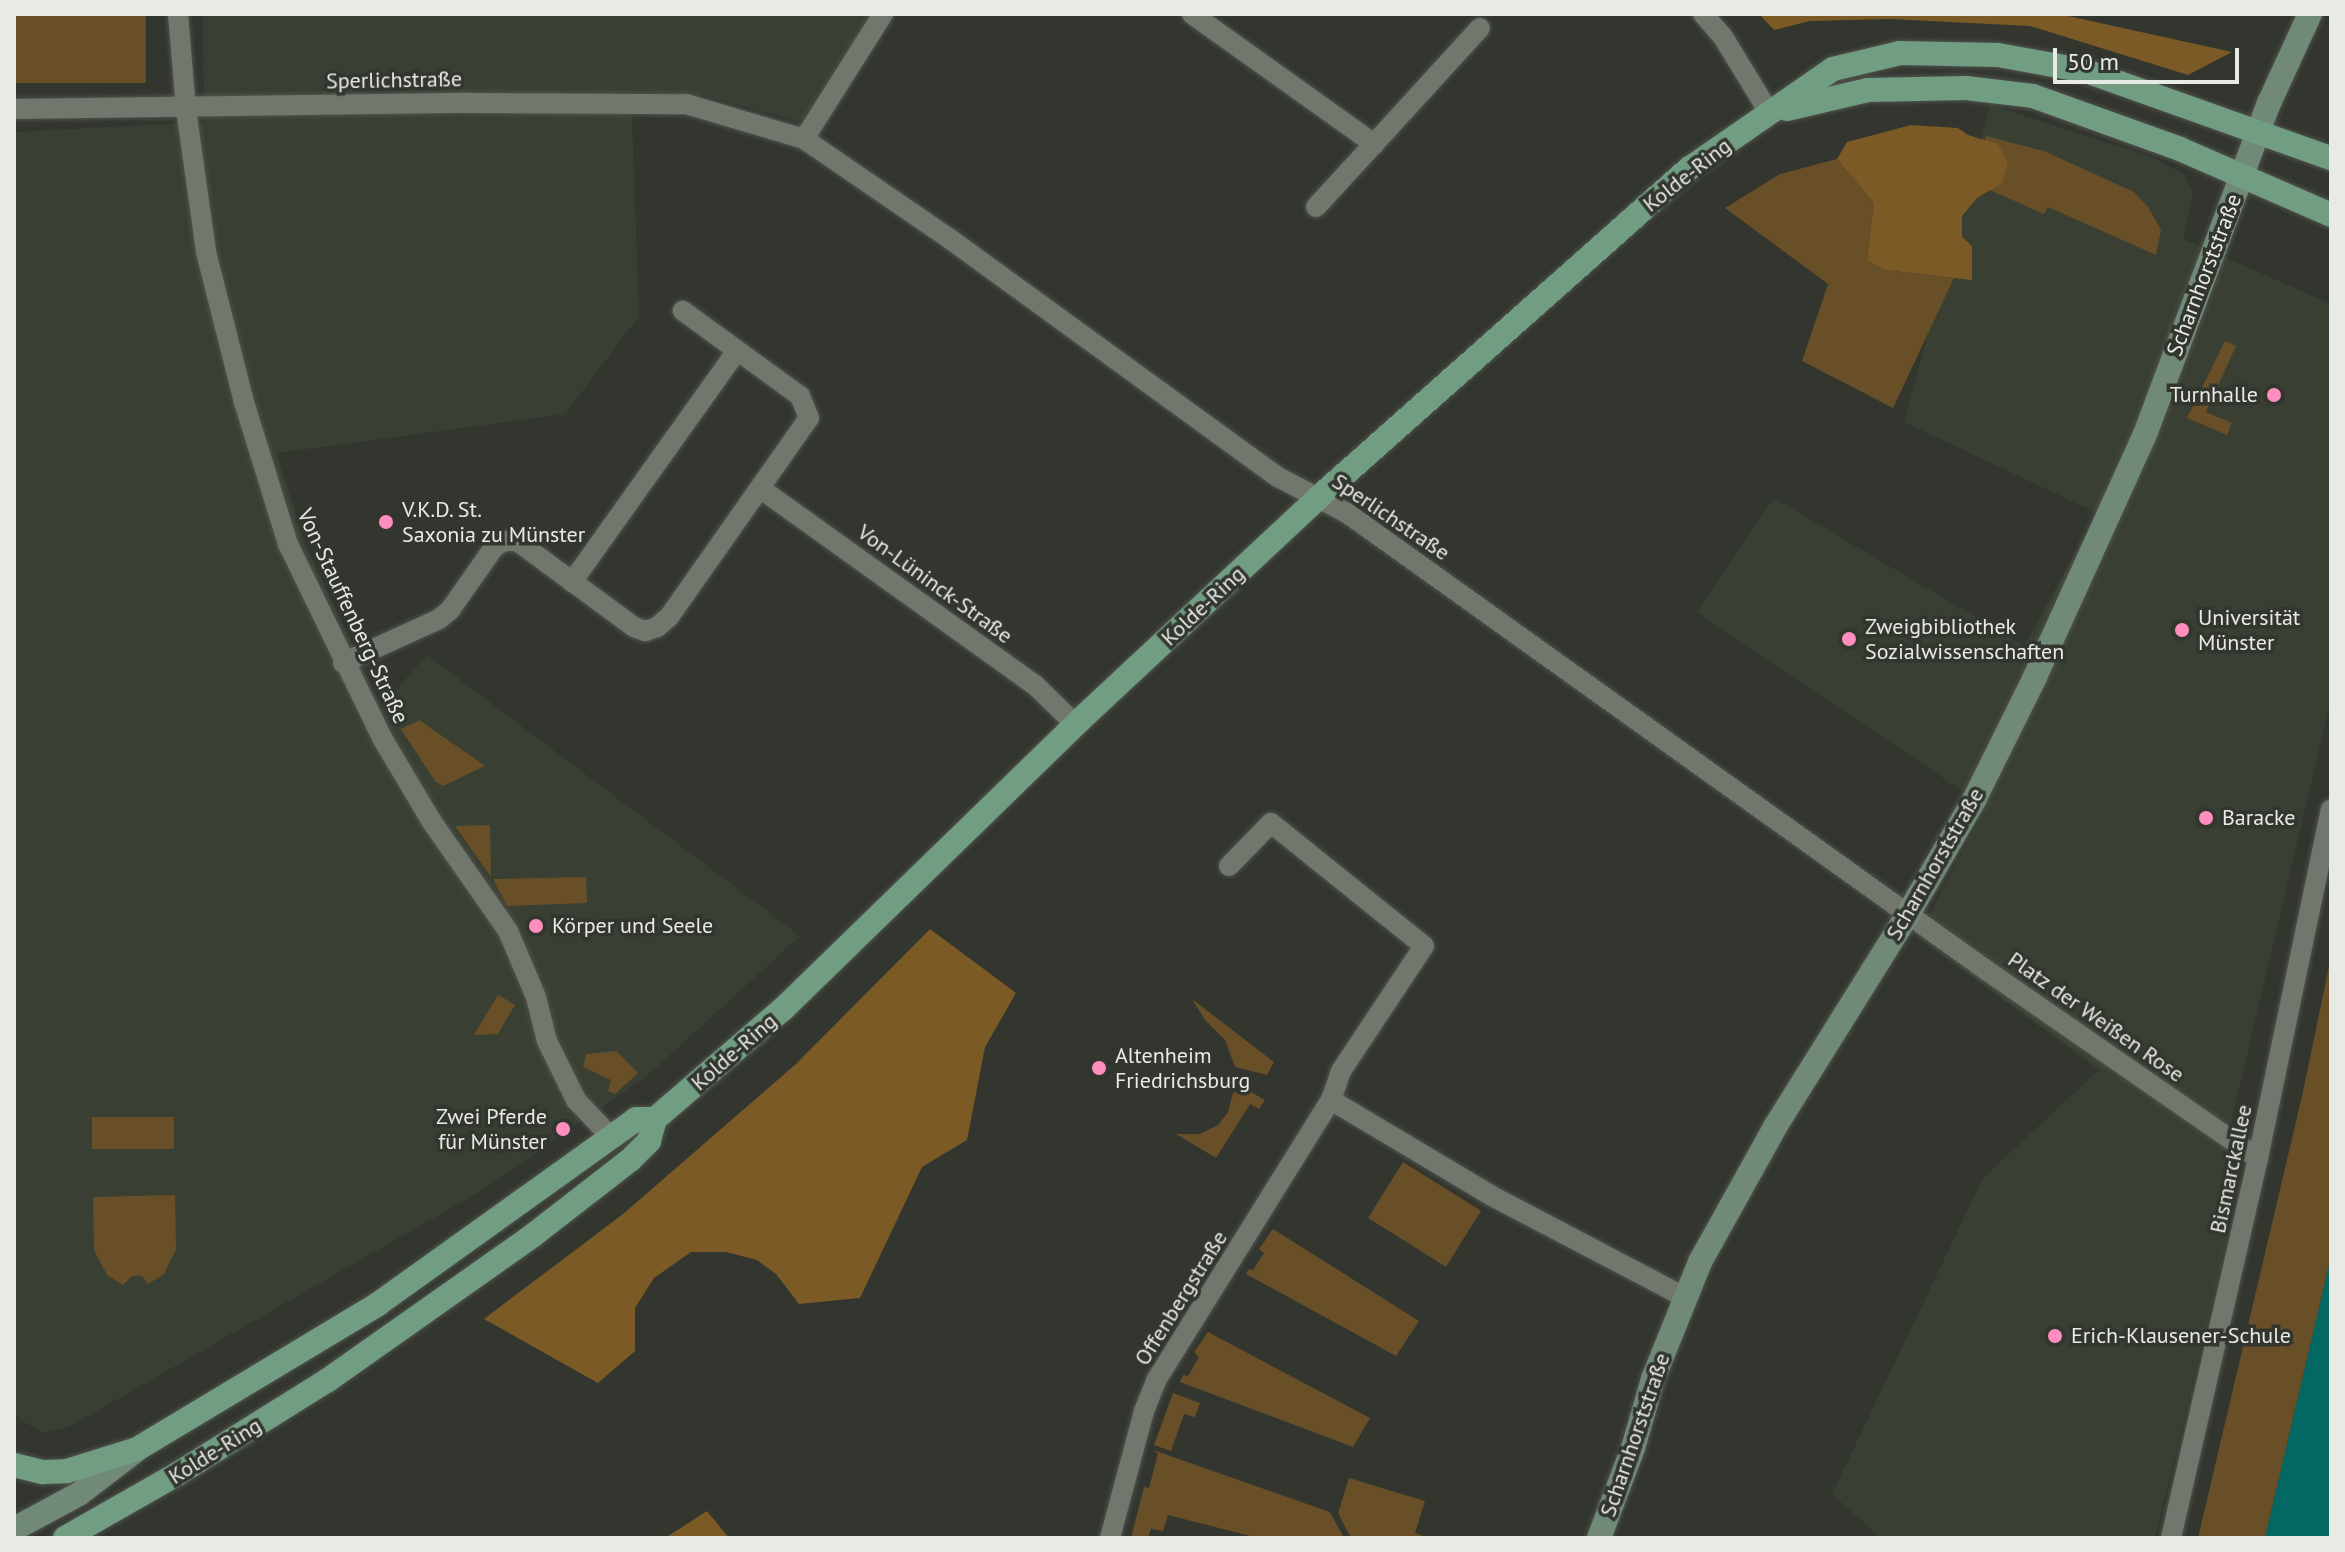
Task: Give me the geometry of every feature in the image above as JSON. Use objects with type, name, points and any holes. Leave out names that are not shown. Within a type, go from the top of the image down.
[{"type":"main road","name":"Kolde-Ring","points":[[65,1538],[241,1436],[422,1316],[630,1160],[649,1141],[655,1119],[794,999],[1076,725],[1319,497],[1690,168],[1833,69],[1900,53],[1998,55],[2086,71],[2331,158]]},
{"type":"main road","name":"Kolde-Ring","points":[[1770,114],[1868,90],[1966,88],[2033,96],[2242,174],[2331,215]]},
{"type":"main road","name":"Kolde-Ring","points":[[14,1465],[43,1472],[67,1471],[137,1449],[378,1304],[636,1119],[655,1119]]},
{"type":"street","name":"Von-Stauffenberg-Straße","points":[[178,14],[186,109],[206,252],[244,402],[288,544],[343,663],[432,822],[508,931],[536,997],[547,1041],[576,1100],[611,1137]]},
{"type":"street","points":[[804,139],[883,14]]},
{"type":"street","points":[[1192,14],[1374,144]]},
{"type":"street","points":[[1703,14],[1723,37],[1770,114]]},
{"type":"street","name":"Scharnhorststraße","points":[[1599,1538],[1684,1297],[1775,1127],[1908,914],[1974,800],[2034,679],[2137,451],[2258,131],[2310,14]]},
{"type":"street","points":[[1316,207],[1480,28]]},
{"type":"street","name":"Sperlichstraße","points":[[14,109],[469,103],[670,104],[711,109],[804,139],[962,248],[1278,477],[1347,513],[1908,914]]},
{"type":"street","points":[[343,663],[439,619],[450,610],[495,546],[505,541],[517,541],[634,627],[645,631],[657,627],[669,617],[809,418],[800,396],[683,311]]},
{"type":"street","points":[[572,582],[737,351]]},
{"type":"street","name":"Von-Lüninck-Straße","points":[[761,489],[1035,685],[1076,725]]},
{"type":"street","name":"Bismarckallee","points":[[2171,1538],[2258,1158],[2331,810]]},
{"type":"street","name":"Offenbergstraße","points":[[1110,1538],[1144,1411],[1157,1379],[1331,1100],[1341,1071],[1424,946],[1271,823],[1229,866]]},
{"type":"street","name":"Platz der Weißen Rose","points":[[1908,914],[2258,1158]]},
{"type":"street","points":[[1331,1100],[1492,1196],[1684,1297]]},
{"type":"street","name":"Kolde-Ring","points":[[14,1529],[79,1494],[137,1449]]},
{"type":"shaded area","points":[[14,14],[146,14],[146,83],[14,83]]},
{"type":"shaded area","points":[[203,14],[871,14],[801,122],[707,96],[631,92],[639,316],[565,414],[277,453],[306,546],[381,707],[427,655],[800,936],[649,1074],[484,1189],[69,1427],[43,1433],[19,1419],[14,1410],[14,132],[204,122]]},
{"type":"shaded area","points":[[1759,14],[2059,14],[2232,52],[2188,75],[2030,26],[1890,19],[1810,21],[1774,30]]},
{"type":"shaded area","name":"Universität Münster","points":[[1990,105],[2149,156],[2184,174],[2193,194],[2183,239],[2331,304],[2331,699],[2225,1148],[2242,1175],[2155,1538],[1881,1538],[1832,1494],[1983,1178],[2099,1070],[1918,937],[1986,807],[1697,612],[1774,498],[2024,646],[2097,513],[1904,422]]},
{"type":"shaded area","points":[[1911,125],[1958,128],[1968,135],[1998,144],[2008,163],[2002,183],[1977,198],[1962,216],[1962,237],[1972,246],[1972,280],[1885,270],[1867,260],[1874,203],[1837,159],[1847,142]]},
{"type":"shaded area","points":[[1986,136],[2044,151],[2134,192],[2148,207],[2161,230],[2156,255],[2048,207],[2044,214],[1976,184]]},
{"type":"shaded area","points":[[1837,159],[1874,203],[1867,260],[1885,270],[1954,278],[1893,408],[1802,361],[1828,284],[1725,208],[1780,174]]},
{"type":"shaded area","points":[[2225,341],[2236,346],[2206,412],[2232,423],[2227,435],[2187,418]]},
{"type":"shaded area","points":[[420,720],[485,766],[443,786],[435,781],[401,729]]},
{"type":"shaded area","points":[[490,825],[491,877],[455,826]]},
{"type":"shaded area","points":[[586,877],[587,903],[507,906],[493,879]]},
{"type":"shaded area","points":[[930,929],[1016,993],[985,1047],[967,1140],[922,1167],[860,1298],[799,1304],[776,1274],[757,1260],[726,1252],[691,1252],[654,1278],[635,1308],[635,1351],[598,1383],[484,1319],[623,1214],[796,1064]]},
{"type":"shaded area","points":[[2331,957],[2331,1257],[2265,1538],[2198,1538],[2302,1096]]},
{"type":"shaded area","points":[[498,995],[515,1005],[498,1034],[474,1035]]},
{"type":"shaded area","points":[[1192,999],[1274,1062],[1267,1075],[1235,1067],[1225,1040],[1205,1020]]},
{"type":"shaded area","points":[[616,1051],[638,1073],[615,1094],[608,1091],[611,1080],[583,1067],[586,1054]]},
{"type":"shaded area","points":[[1244,1088],[1265,1100],[1259,1109],[1250,1104],[1216,1158],[1176,1134],[1200,1134],[1218,1125],[1228,1112],[1233,1093]]},
{"type":"shaded area","points":[[92,1117],[174,1117],[174,1149],[92,1149]]},
{"type":"shaded area","points":[[1403,1162],[1481,1211],[1446,1267],[1368,1218]]},
{"type":"shaded area","points":[[175,1195],[176,1249],[164,1274],[148,1284],[142,1276],[132,1276],[123,1285],[107,1275],[94,1250],[93,1197]]},
{"type":"shaded area","points":[[1273,1229],[1419,1321],[1396,1356],[1246,1274],[1249,1269],[1253,1270],[1264,1253],[1259,1249]]},
{"type":"shaded area","points":[[1208,1332],[1370,1418],[1353,1447],[1180,1382],[1183,1375],[1188,1376],[1199,1357],[1194,1352]]},
{"type":"shaded area","points":[[1173,1393],[1200,1403],[1195,1417],[1184,1414],[1171,1451],[1154,1445]]},
{"type":"shaded area","points":[[1153,1450],[1330,1512],[1344,1538],[1258,1538],[1168,1515],[1163,1531],[1151,1529],[1148,1538],[1131,1538],[1144,1487],[1149,1488],[1158,1454]]},
{"type":"shaded area","points":[[1349,1478],[1425,1501],[1415,1533],[1429,1538],[1351,1538],[1338,1513]]},
{"type":"shaded area","points":[[707,1511],[729,1538],[665,1538]]},
{"type":"water","points":[[2331,1257],[2331,1538],[2265,1538]]},
{"type":"place","name":"Turnhalle","points":[[2274,395]]},
{"type":"place","name":"V.K.D. St. Saxonia zu Münster","points":[[386,522]]},
{"type":"place","name":"Universität Münster","points":[[2182,630]]},
{"type":"place","name":"Zweigbibliothek Sozialwissenschaften","points":[[1849,639]]},
{"type":"place","name":"Baracke","points":[[2206,818]]},
{"type":"place","name":"Körper und Seele","points":[[536,926]]},
{"type":"place","name":"Altenheim Friedrichsburg","points":[[1099,1068]]},
{"type":"place","name":"Zwei Pferde für Münster","points":[[563,1129]]},
{"type":"place","name":"Erich-Klausener-Schule","points":[[2055,1336]]}]
